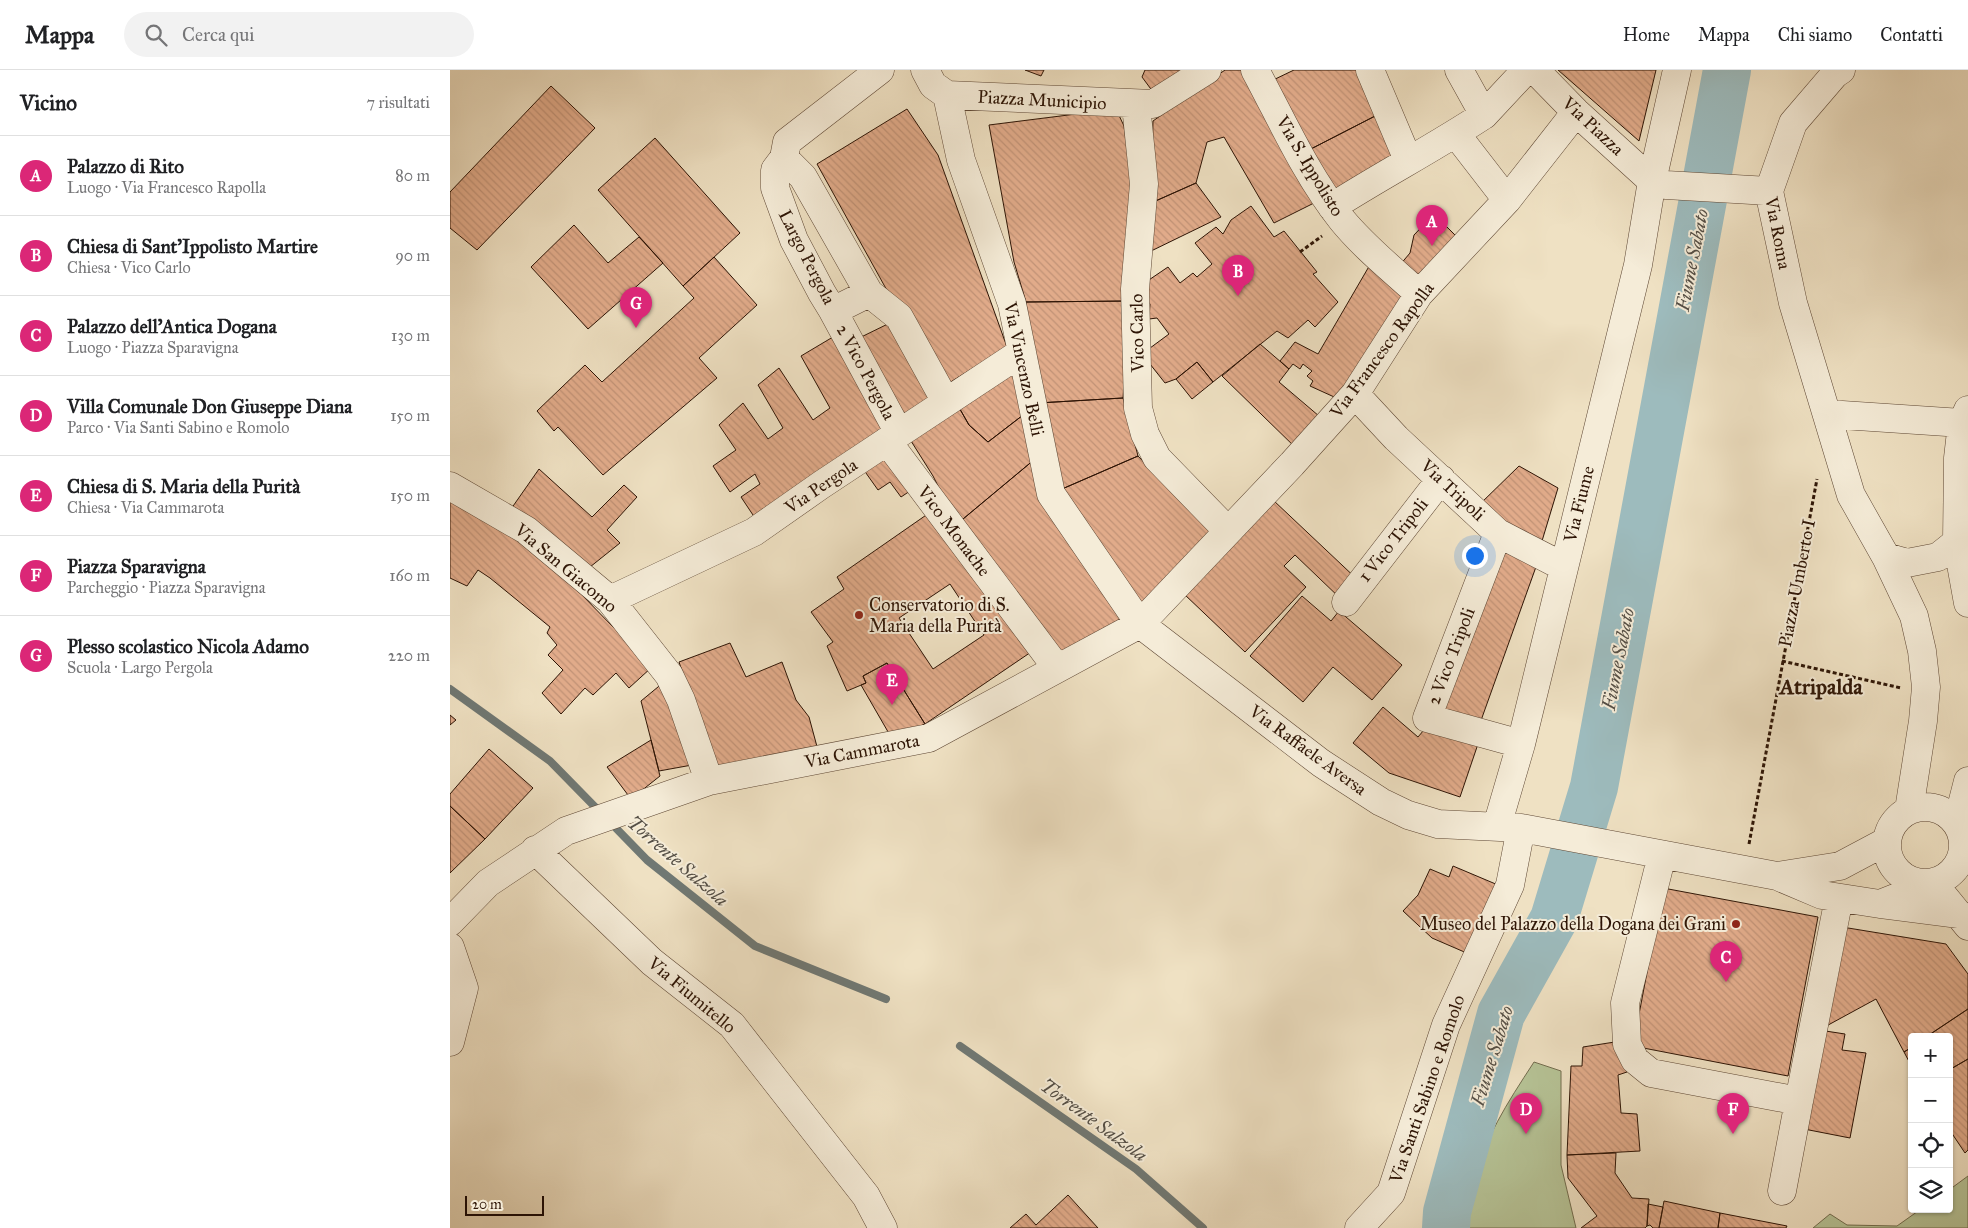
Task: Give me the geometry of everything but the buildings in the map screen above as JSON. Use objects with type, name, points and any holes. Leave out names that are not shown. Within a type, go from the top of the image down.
[{"type":"street","name":"Largo Pergola","points":[[784,158],[803,176],[869,293],[833,310],[794,240],[774,188],[775,170],[784,158],[787,142],[880,70]]},
{"type":"street","points":[[925,70],[933,85],[946,95]]},
{"type":"street","name":"Piazza Municipio","points":[[946,95],[1136,105],[1153,104],[1207,70]]},
{"type":"street","name":"Via S. Ippolisto","points":[[1255,70],[1307,167],[1332,207],[1361,240],[1419,294]]},
{"type":"street","points":[[1370,70],[1408,160]]},
{"type":"street","points":[[1459,70],[1484,115]]},
{"type":"street","points":[[1332,207],[1408,160],[1456,134],[1484,115],[1526,70]]},
{"type":"street","name":"Via Piazza","points":[[1535,70],[1576,112],[1659,183]]},
{"type":"street","name":"Via Fiume","points":[[1517,828],[1520,744],[1659,183],[1676,70]]},
{"type":"street","name":"Via Roma","points":[[1826,414],[1793,303],[1768,191],[1792,123],[1835,74],[1841,70]]},
{"type":"street","name":"Via Vincenzo Belli","points":[[946,95],[961,160],[1012,304],[1050,494],[1140,624]]},
{"type":"street","name":"Vico Carlo","points":[[1136,105],[1144,184],[1135,288],[1138,408],[1145,434],[1157,458],[1228,530]]},
{"type":"street","name":"Via Francesco Rapolla","points":[[1140,624],[1292,464],[1355,394],[1419,294],[1507,200],[1576,112]]},
{"type":"street","points":[[1456,134],[1507,200]]},
{"type":"street","points":[[1659,183],[1768,191]]},
{"type":"street","points":[[869,293],[899,317],[946,402]]},
{"type":"street","name":"2 Vico Pergola","points":[[833,310],[893,437]]},
{"type":"street","name":"Via Pergola","points":[[610,600],[754,532],[1022,352]]},
{"type":"street","name":"Via Tripoli","points":[[1355,394],[1396,438],[1498,532],[1564,567]]},
{"type":"street","points":[[1908,810],[1924,721],[1926,687],[1922,651],[1914,616],[1886,557],[1851,495],[1826,414],[1965,416],[1958,458],[1968,603]]},
{"type":"street","name":"Vico Monache","points":[[893,437],[1057,668]]},
{"type":"street","name":"1 Vico Tripoli","points":[[1346,602],[1441,479]]},
{"type":"street","name":"Via San Giacomo","points":[[450,486],[526,530],[610,600],[669,675],[681,700],[709,781]]},
{"type":"street","name":"2 Vico Tripoli","points":[[1498,532],[1428,718],[1520,744]]},
{"type":"street","points":[[1886,557],[1907,563],[1938,557],[1963,538]]},
{"type":"street","name":"Via Cammarota","points":[[450,922],[488,883],[566,831],[709,781],[929,738],[1140,624]]},
{"type":"street","name":"Via Raffaele Aversa","points":[[1140,624],[1321,763],[1381,802],[1408,815],[1438,824],[1517,828]]},
{"type":"street","points":[[1957,824],[1968,781]]},
{"type":"street","points":[[1930,807],[1941,810],[1957,824],[1962,834],[1965,913],[1933,883],[1909,880],[1899,874],[1891,864],[1887,853],[1886,841],[1890,828],[1908,810],[1930,807]]},
{"type":"street","points":[[1517,828],[1777,876],[1822,895],[1880,904],[1965,913]]},
{"type":"street","name":"Via Santi Sabino e Romolo","points":[[1359,1228],[1391,1193],[1446,1025],[1510,885],[1517,828]]},
{"type":"street","points":[[1777,876],[1840,866],[1886,841]]},
{"type":"street","name":"Via Fiumitello","points":[[536,850],[652,962],[732,1026],[866,1196],[883,1228]]},
{"type":"street","points":[[1652,853],[1625,1003],[1627,1044],[1635,1060],[1651,1074],[1799,1101]]},
{"type":"street","points":[[1880,904],[1933,883],[1950,874],[1962,861]]},
{"type":"street","points":[[1782,1191],[1839,898]]},
{"type":"street","points":[[450,947],[464,988],[450,1042]]},
{"type":"path","name":"Piazza Umberto I","points":[[1744,870],[1817,477]]},
{"type":"path","points":[[1782,661],[1900,688],[1926,687]]},
{"type":"green space","points":[[1534,1062],[1561,1071],[1561,1165],[1576,1228],[1463,1228],[1469,1196],[1483,1152],[1497,1122]]},
{"type":"green space","points":[[1968,1176],[1968,1228],[1813,1228],[1830,1214],[1847,1225],[1897,1226],[1915,1213],[1953,1213],[1953,1187]]},
{"type":"waterway","name":"Fiume Sabato","points":[[1446,1228],[1447,1212],[1501,1014],[1554,919],[1594,787],[1727,70]]},
{"type":"waterway","name":"Torrente Salzola","points":[[450,689],[550,761],[600,812]]},
{"type":"waterway","name":"Torrente Salzola","points":[[609,821],[647,860],[755,946],[886,999]]},
{"type":"waterway","name":"Torrente Salzola","points":[[960,1046],[1136,1169],[1203,1228]]},
{"type":"place","name":"Palazzo di Rito","points":[[1432,246]]},
{"type":"place","name":"Chiesa di Sant'Ippolisto Martire","points":[[1238,296]]},
{"type":"place","name":"Plesso scolastico Nicola Adamo","points":[[636,328]]},
{"type":"place","name":"Conservatorio di S. Maria della Purità","points":[[859,615]]},
{"type":"place","name":"Chiesa di S. Maria della Purità","points":[[892,705]]},
{"type":"place","name":"Museo del Palazzo della Dogana dei Grani","points":[[1736,924]]},
{"type":"place","name":"Palazzo dell'Antica Dogana","points":[[1726,982]]},
{"type":"place","name":"Villa Comunale Don Giuseppe Diana","points":[[1526,1134]]},
{"type":"place","name":"Piazza Sparavigna","points":[[1733,1134]]},
{"type":"district","name":"Atripalda","points":[[1821,686]]}]
